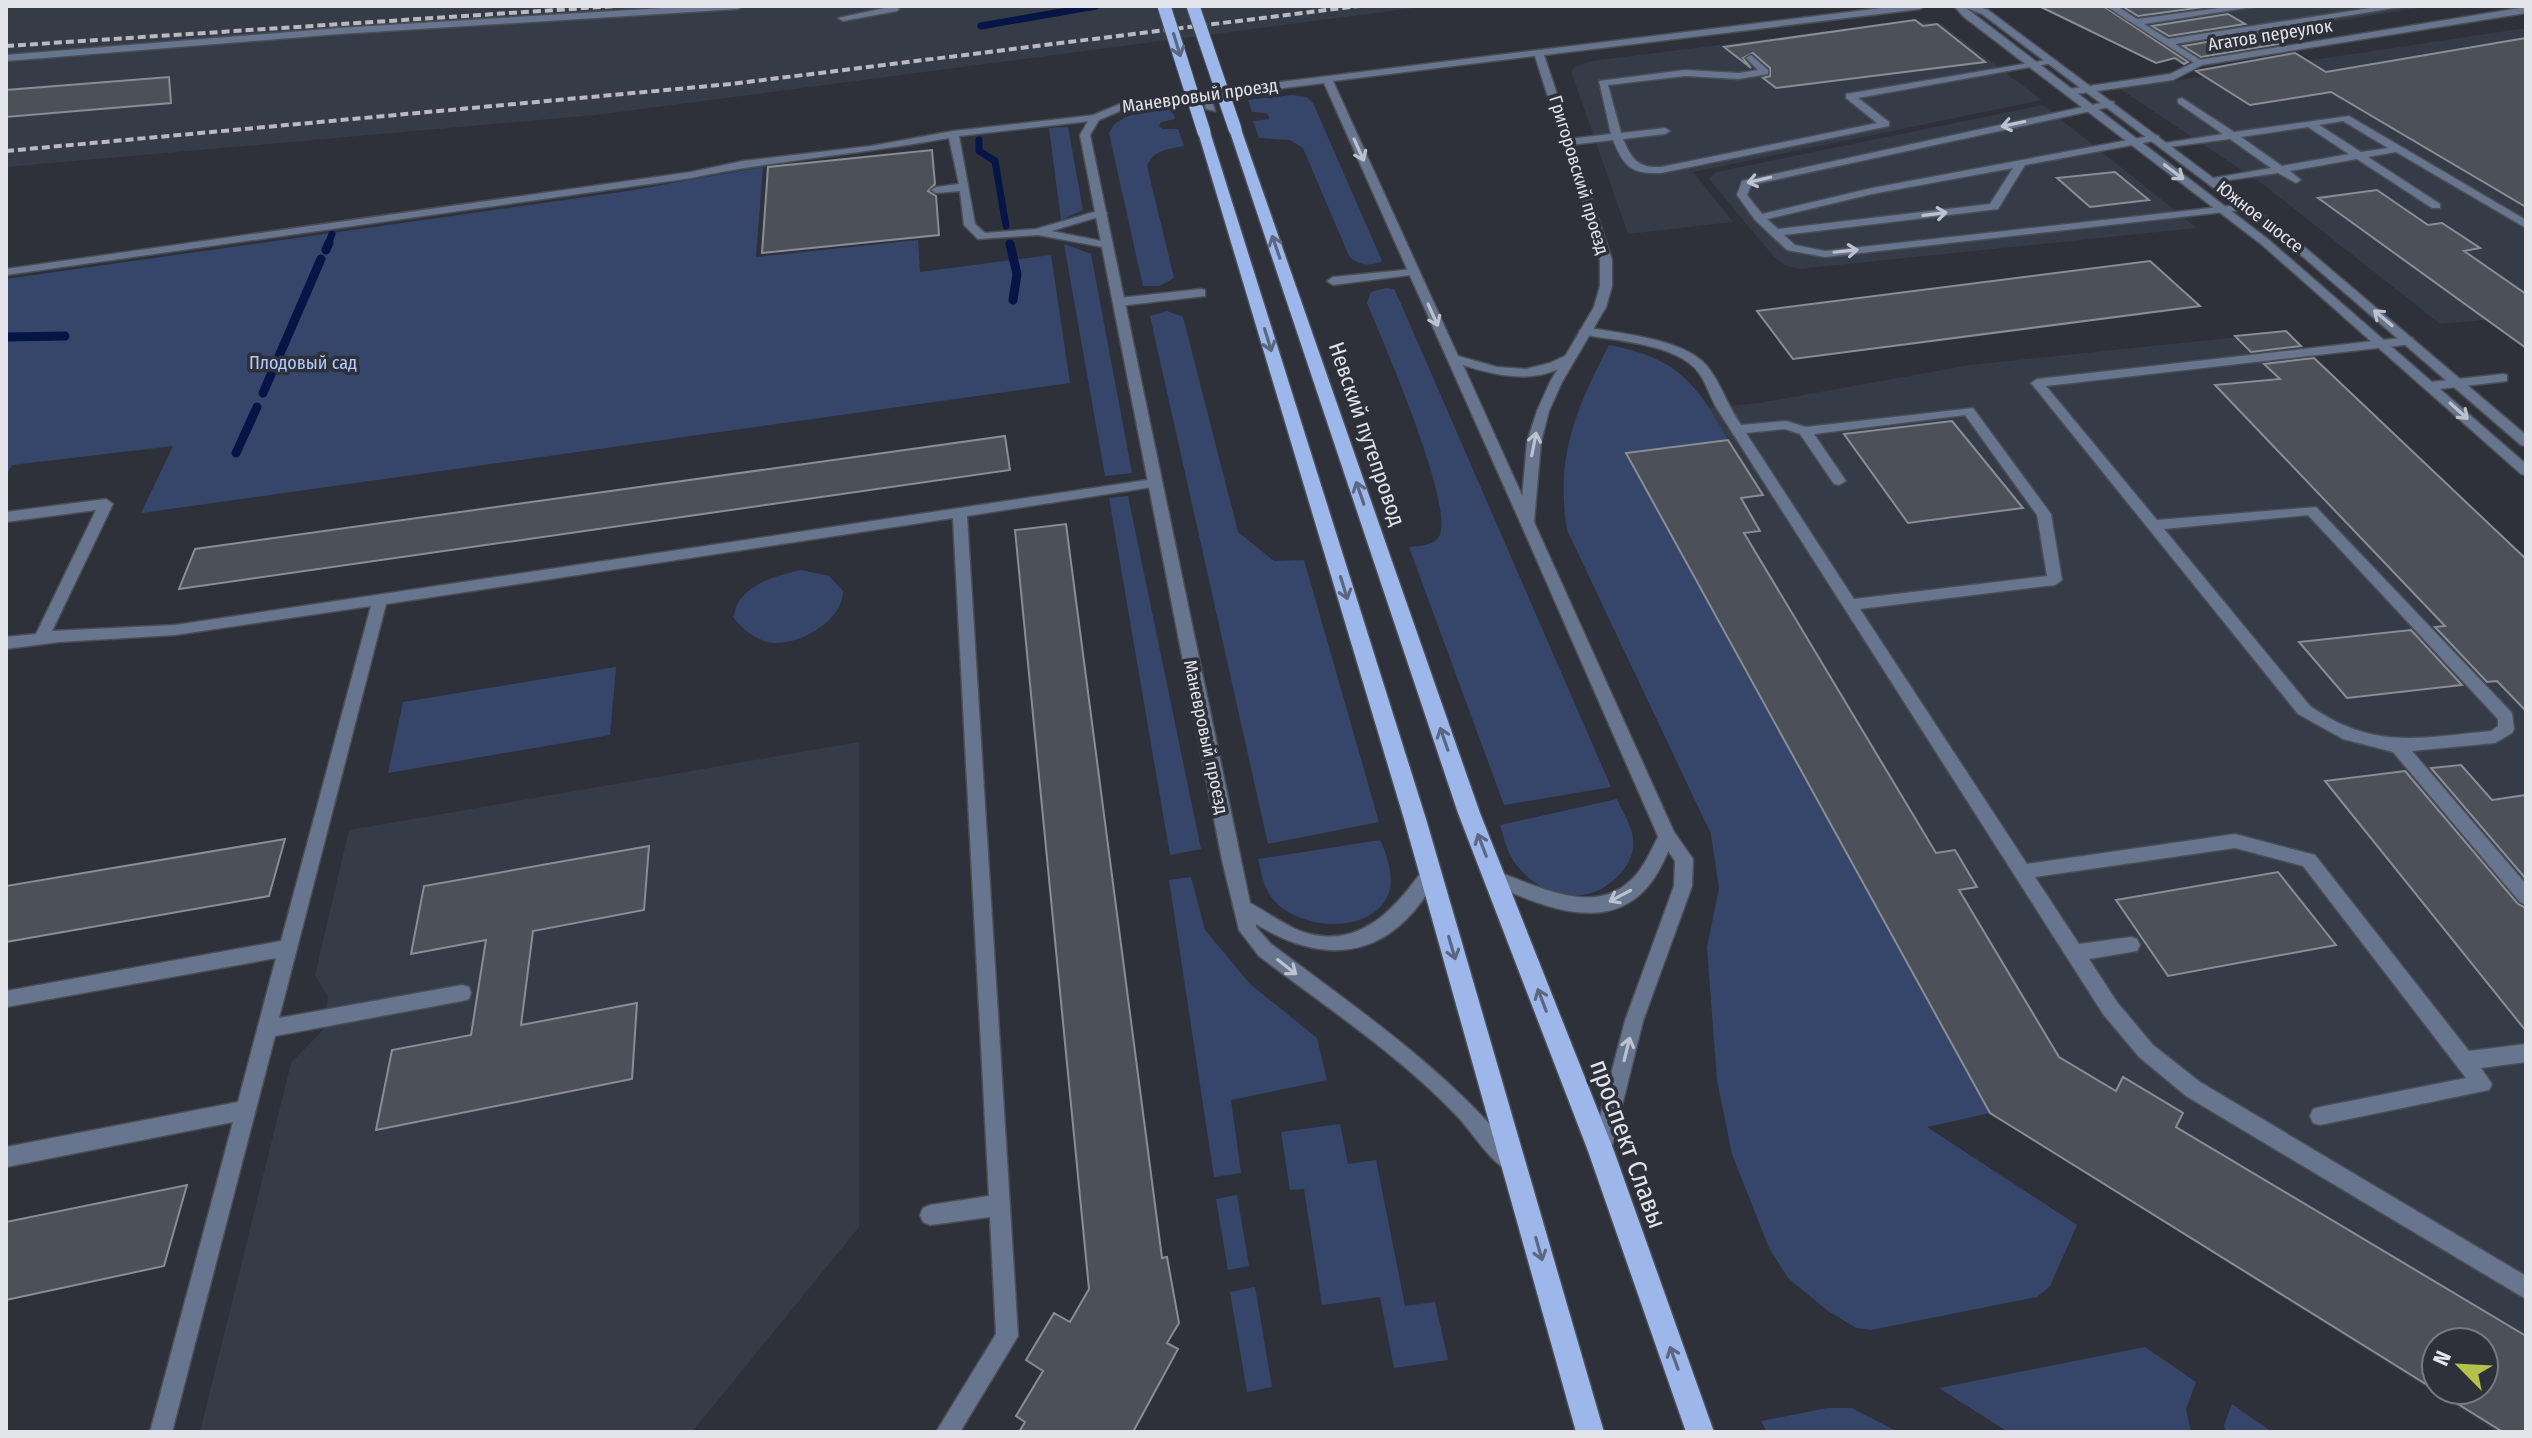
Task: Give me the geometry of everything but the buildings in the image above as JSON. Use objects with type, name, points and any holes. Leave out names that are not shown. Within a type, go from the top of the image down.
[{"type":"main road","points":[[1164,6],[1430,873],[1590,1432]]},
{"type":"main road","name":"Невский путепровод","points":[[1193,6],[1459,783],[1495,878]]},
{"type":"main road","name":"проспект Славы","points":[[1495,878],[1601,1151],[1700,1432]]},
{"type":"street","points":[[6,58],[339,31],[738,6]]},
{"type":"street","name":"Маневровый проезд","points":[[1518,1174],[1484,1127],[1452,1095],[1265,950],[1248,930],[1085,135],[1095,118],[1127,104],[1920,6]]},
{"type":"street","name":"Южное шоссе","points":[[1959,6],[2224,210],[2382,343],[2526,471]]},
{"type":"street","name":"Южное шоссе","points":[[1968,6],[1985,12],[2247,207],[2526,442]]},
{"type":"street","points":[[2111,6],[2199,63]]},
{"type":"street","points":[[2136,22],[2254,6]]},
{"type":"street","points":[[2167,42],[2401,6]]},
{"type":"street","points":[[843,18],[897,7]]},
{"type":"street","name":"Агатов переулок","points":[[2069,92],[2173,77],[2199,63],[2526,10]]},
{"type":"street","name":"Григоровский проезд","points":[[1527,522],[1534,442],[1543,411],[1604,298],[1606,260],[1539,53]]},
{"type":"street","points":[[1751,58],[1765,72],[1739,76],[1685,73],[1602,83],[1617,138],[1632,166],[1642,170],[1661,170],[1885,124],[1850,96],[2053,62]]},
{"type":"street","name":"Григоровский проезд","points":[[1327,79],[1667,836],[1684,859],[1683,886],[1634,1021],[1601,1151]]},
{"type":"street","points":[[1205,94],[1211,109]]},
{"type":"street","points":[[2182,101],[2296,180]]},
{"type":"street","points":[[2110,104],[1746,183],[1742,195],[1759,218],[1791,248],[1825,254],[2247,207]]},
{"type":"street","points":[[6,272],[691,175],[776,160],[871,149],[953,134],[1095,118]]},
{"type":"street","points":[[2165,146],[2345,118],[2526,225]]},
{"type":"street","points":[[2309,123],[2436,206]]},
{"type":"street","points":[[1569,142],[1665,131]]},
{"type":"street","points":[[953,134],[970,225],[982,237],[1037,232],[1101,213]]},
{"type":"street","points":[[1759,218],[1872,191],[2155,138]]},
{"type":"street","points":[[2212,181],[2397,149]]},
{"type":"street","points":[[1775,233],[1994,207],[2021,163]]},
{"type":"street","points":[[936,190],[965,187]]},
{"type":"street","points":[[1037,232],[1108,245]]},
{"type":"street","points":[[1333,281],[1414,272]]},
{"type":"street","points":[[1119,302],[1201,293]]},
{"type":"street","points":[[1585,331],[1688,356],[1701,367],[1737,430],[2110,1008],[2136,1040],[2193,1089],[2526,1288]]},
{"type":"street","points":[[2154,525],[2311,510],[2506,717],[2506,729],[2495,737],[2398,746],[2373,743],[2344,734],[2304,710],[2037,383],[2409,341]]},
{"type":"street","points":[[1453,358],[1489,370],[1523,374],[1554,368],[1569,358]]},
{"type":"street","points":[[2431,386],[2503,378]]},
{"type":"street","points":[[1737,430],[1786,425],[1805,431],[1968,411],[2044,514],[2055,580],[1850,605]]},
{"type":"street","points":[[1805,431],[1839,481]]},
{"type":"street","points":[[6,643],[175,630],[1154,483]]},
{"type":"street","points":[[6,517],[106,504],[41,638]]},
{"type":"street","points":[[950,1431],[1007,1336],[960,512]]},
{"type":"street","points":[[161,1432],[380,599]]},
{"type":"street","points":[[2398,746],[2526,897]]},
{"type":"street","points":[[1495,878],[1556,903],[1573,906],[1606,903],[1640,883],[1667,836]]},
{"type":"street","points":[[2023,872],[2235,841],[2309,860],[2482,1084],[2320,1116]]},
{"type":"street","points":[[1241,907],[1308,941],[1338,942],[1362,938],[1388,926],[1409,906],[1430,873]]},
{"type":"street","points":[[2075,953],[2131,945]]},
{"type":"street","points":[[6,999],[288,948]]},
{"type":"street","points":[[267,1029],[462,993]]},
{"type":"street","points":[[2464,1061],[2526,1053]]},
{"type":"street","points":[[6,1157],[246,1110]]},
{"type":"street","points":[[930,1215],[1001,1205]]},
{"type":"shaded area","points":[[6,6],[1429,6],[596,115],[6,167]]},
{"type":"shaded area","points":[[2078,6],[2433,6],[2148,50]]},
{"type":"shaded area","points":[[1915,20],[1940,23],[2042,100],[1693,172],[1733,222],[1628,234],[1571,71],[1575,67],[1592,61]]},
{"type":"shaded area","points":[[2526,28],[2526,316],[2440,324],[2264,185],[2120,89]]},
{"type":"shaded area","points":[[2043,105],[2197,228],[1799,269],[1785,265],[1774,257],[1709,179],[1716,172]]},
{"type":"shaded area","points":[[2287,332],[2526,559],[2526,1432],[2497,1432],[2456,1406],[2500,1406],[2500,1326],[2420,1326],[2420,1384],[1990,1113],[1633,456],[1702,409],[1759,403],[1970,365]]},
{"type":"shaded area","points":[[859,742],[859,1227],[692,1432],[200,1432],[291,1063],[323,1030],[328,997],[315,975],[349,830]]},
{"type":"green space","points":[[1292,95],[1307,97],[1313,103],[1382,261],[1364,264],[1349,256],[1303,148],[1290,140],[1259,138],[1253,121],[1269,119],[1269,116],[1252,112],[1248,100]]},
{"type":"green space","points":[[1172,109],[1175,119],[1161,122],[1159,126],[1162,129],[1178,129],[1184,146],[1157,153],[1147,166],[1174,278],[1160,286],[1143,286],[1109,133],[1120,120],[1145,112]]},
{"type":"green space","points":[[1068,127],[1083,210],[1061,220],[1049,128]]},
{"type":"green space","name":"Плодовый сад","points":[[763,167],[756,257],[918,240],[920,272],[1051,255],[1070,383],[141,513],[173,446],[12,465],[6,475],[6,279],[628,191]]},
{"type":"green space","points":[[1064,244],[1091,254],[1132,473],[1105,476]]},
{"type":"green space","points":[[1394,289],[1401,304],[1611,787],[1504,805],[1409,547],[1435,541],[1442,522],[1438,496],[1416,424],[1367,303],[1371,292]]},
{"type":"green space","points":[[1167,311],[1183,317],[1238,532],[1274,561],[1304,560],[1379,822],[1268,844],[1150,316]]},
{"type":"green space","points":[[1609,345],[1652,357],[1682,376],[1705,403],[1728,440],[1640,451],[1634,456],[1990,1113],[1927,1127],[2077,1225],[2050,1286],[2037,1297],[1871,1330],[1856,1328],[1828,1311],[1788,1278],[1769,1248],[1732,1154],[1717,1080],[1707,947],[1719,889],[1711,834],[1567,530],[1564,504],[1566,456],[1578,412]]},
{"type":"green space","points":[[1128,496],[1201,849],[1170,855],[1109,498]]},
{"type":"green space","points":[[801,570],[829,576],[843,591],[836,612],[819,629],[796,640],[774,643],[751,634],[733,617],[742,597],[756,586],[774,577]]},
{"type":"green space","points":[[616,667],[610,735],[388,773],[403,702]]},
{"type":"green space","points":[[1617,799],[1631,829],[1633,850],[1624,869],[1604,887],[1576,896],[1548,890],[1523,872],[1511,856],[1500,825]]},
{"type":"green space","points":[[1380,840],[1389,867],[1391,882],[1388,895],[1379,908],[1365,918],[1349,923],[1312,921],[1295,916],[1281,907],[1266,887],[1258,859]]},
{"type":"green space","points":[[1191,877],[1205,930],[1250,984],[1317,1038],[1327,1080],[1231,1100],[1241,1173],[1214,1177],[1169,880]]},
{"type":"green space","points":[[1340,1124],[1348,1164],[1376,1160],[1405,1306],[1435,1302],[1448,1360],[1394,1368],[1380,1297],[1322,1305],[1304,1189],[1290,1190],[1281,1132]]},
{"type":"green space","points":[[1237,1195],[1249,1266],[1228,1270],[1216,1199]]},
{"type":"green space","points":[[1255,1287],[1272,1387],[1247,1392],[1230,1292]]},
{"type":"green space","points":[[2145,1347],[2196,1382],[2186,1409],[2191,1432],[2008,1432],[1939,1388]]},
{"type":"green space","points":[[2232,1404],[2272,1432],[2226,1432],[2224,1425]]},
{"type":"green space","points":[[1827,1408],[1852,1408],[1898,1432],[1767,1432],[1761,1421]]},
{"type":"waterway","points":[[981,26],[1096,6]]},
{"type":"waterway","points":[[979,140],[979,151],[995,161],[1006,226]]},
{"type":"waterway","points":[[328,245],[332,234]]},
{"type":"waterway","points":[[326,250],[329,243]]},
{"type":"waterway","points":[[1010,244],[1017,274],[1013,300]]},
{"type":"waterway","points":[[263,393],[321,259]]},
{"type":"waterway","points":[[6,337],[65,336]]},
{"type":"waterway","points":[[236,453],[257,407]]},
{"type":"railway","points":[[6,46],[617,6]]},
{"type":"railway","points":[[6,151],[731,84],[1359,6]]}]
